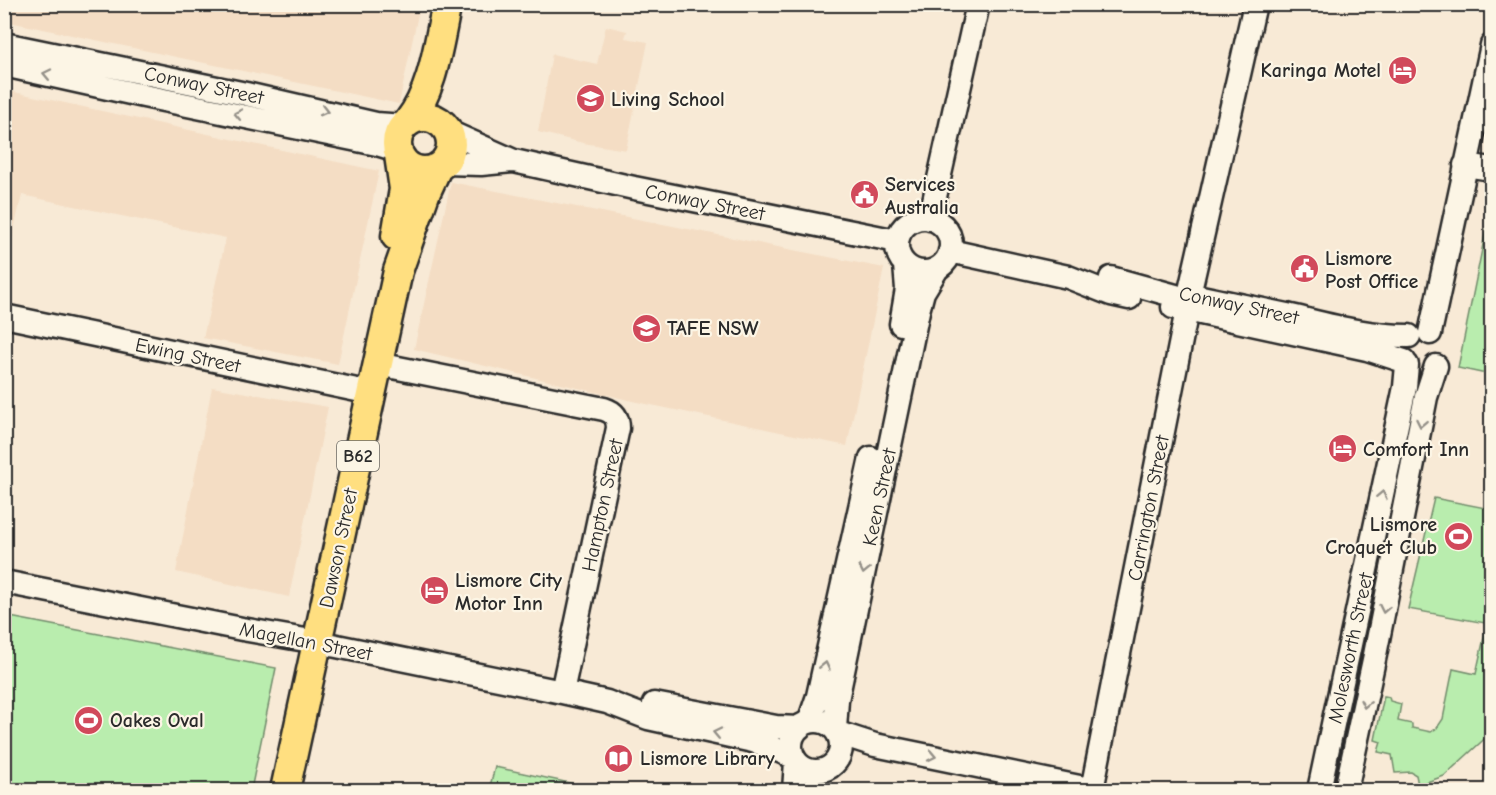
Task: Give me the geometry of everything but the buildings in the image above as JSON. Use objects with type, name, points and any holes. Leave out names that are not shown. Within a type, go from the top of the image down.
[{"type":"main road","points":[[440,165],[428,171],[411,168],[404,163],[402,138],[425,94],[447,4]]},
{"type":"main road","name":"B62","points":[[440,165],[448,156],[451,148],[451,140],[446,129],[444,103],[447,71],[463,4]]},
{"type":"main road","points":[[402,138],[418,117],[436,119],[446,129]]},
{"type":"main road","name":"Dawson Street","points":[[398,271],[396,238],[404,189],[402,138]]},
{"type":"main road","name":"Dawson Street","points":[[285,790],[398,271],[424,194],[440,165]]},
{"type":"street","points":[[930,219],[978,4]]},
{"type":"street","name":"Carrington Street","points":[[1093,790],[1188,302],[1255,4]]},
{"type":"street","name":"Conway Street","points":[[4,44],[246,94],[376,124],[402,138]]},
{"type":"street","points":[[1419,335],[1465,165],[1491,45]]},
{"type":"street","name":"Conway Street","points":[[4,65],[377,144],[402,138]]},
{"type":"street","name":"Conway Street","points":[[446,129],[513,161],[897,241]]},
{"type":"street","name":"Conway Street","points":[[440,165],[513,161]]},
{"type":"street","points":[[1465,165],[1491,169]]},
{"type":"street","points":[[921,218],[930,219],[938,222],[949,235],[951,251],[943,265],[928,272],[920,272],[912,270],[899,258],[897,241],[905,226],[921,218]]},
{"type":"street","name":"Conway Street","points":[[951,251],[1068,278],[1111,294],[1286,315],[1385,336],[1419,335]]},
{"type":"street","name":"Keen Street","points":[[804,725],[818,696],[904,307],[907,289],[905,265]]},
{"type":"street","name":"Keen Street","points":[[837,731],[837,700],[918,311],[923,292],[937,269]]},
{"type":"street","name":"Conway Street","points":[[1068,278],[1111,278],[1188,302],[1367,349],[1405,363]]},
{"type":"street","name":"Ewing Street","points":[[4,316],[371,393]]},
{"type":"street","points":[[1419,335],[1438,339],[1442,348],[1442,358],[1436,366],[1423,372],[1414,370],[1405,363],[1402,352],[1403,343],[1419,335]]},
{"type":"street","name":"Molesworth Street","points":[[1319,790],[1405,387],[1405,363]]},
{"type":"street","name":"Hampton Street","points":[[378,364],[604,409],[611,411],[618,422],[562,692]]},
{"type":"street","name":"Molesworth Street","points":[[1346,790],[1426,397],[1436,366]]},
{"type":"street","name":"Magellan Street","points":[[4,582],[317,642],[607,702],[648,718],[753,741],[795,759]]},
{"type":"street","name":"Magellan Street","points":[[607,702],[651,704],[776,727],[804,725]]},
{"type":"street","points":[[794,790],[795,759],[791,744],[795,733],[804,725],[821,722],[827,723],[837,731],[875,745],[1093,790]]},
{"type":"street","points":[[795,759],[808,770],[815,772],[829,769],[840,756],[842,748],[837,731]]},
{"type":"street","points":[[821,790],[829,769]]},
{"type":"shaded area","points":[[5,4],[420,5],[399,104],[5,21]]},
{"type":"shaded area","name":"Living School","points":[[606,26],[627,31],[625,38],[648,42],[626,150],[538,132],[552,54],[597,64]]},
{"type":"shaded area","points":[[5,90],[379,171],[338,364],[203,338],[226,238],[22,195],[5,267]]},
{"type":"shaded area","name":"TAFE NSW","points":[[451,182],[884,268],[847,446],[637,402],[414,349]]},
{"type":"shaded area","points":[[212,387],[328,407],[289,597],[176,572]]},
{"type":"green space","points":[[1491,205],[1491,375],[1458,368]]},
{"type":"green space","name":"Lismore Croquet Club","points":[[1434,498],[1491,509],[1491,563],[1488,581],[1491,582],[1491,595],[1485,623],[1408,609]]},
{"type":"green space","points":[[1491,606],[1491,733],[1444,776],[1418,785],[1416,775],[1411,772],[1395,773],[1392,755],[1378,752],[1381,742],[1375,740],[1384,696],[1389,697],[1390,701],[1401,704],[1398,721],[1412,724],[1412,728],[1431,732],[1437,728],[1443,719],[1453,669],[1476,674]]},
{"type":"green space","points":[[5,616],[276,668],[251,790],[5,790]]},
{"type":"green space","points":[[495,767],[602,790],[489,790]]},
{"type":"place","name":"Karinga Motel","points":[[1402,70]]},
{"type":"place","name":"Living School","points":[[590,99]]},
{"type":"place","name":"Services Australia","points":[[864,195]]},
{"type":"place","name":"Lismore Post Office","points":[[1304,269]]},
{"type":"place","name":"TAFE NSW","points":[[646,328]]},
{"type":"place","name":"Comfort Inn","points":[[1342,449]]},
{"type":"place","name":"Lismore Croquet Club","points":[[1458,536]]},
{"type":"place","name":"Lismore City Motor Inn","points":[[434,591]]},
{"type":"place","name":"Oakes Oval","points":[[89,720]]},
{"type":"place","name":"Lismore Library","points":[[619,758]]}]
